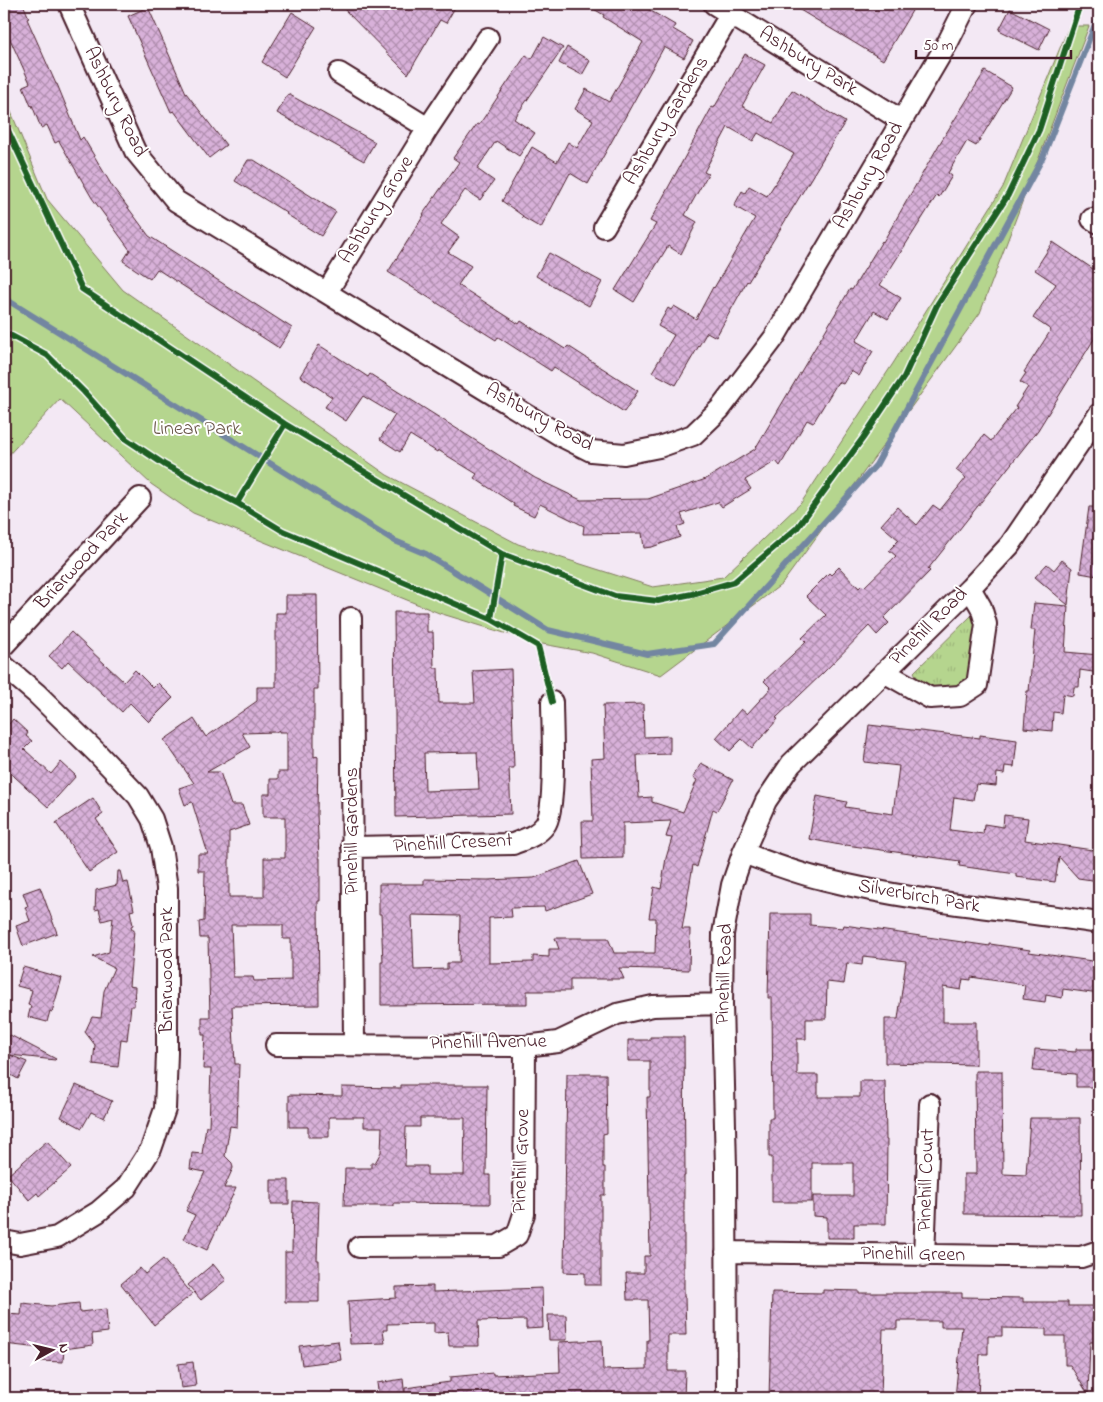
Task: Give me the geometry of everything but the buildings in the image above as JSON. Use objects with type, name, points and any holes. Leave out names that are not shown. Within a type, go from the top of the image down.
[{"type":"street","name":"Ashbury Road","points":[[70,4],[74,17],[135,151],[176,201],[563,436],[591,451],[624,454],[659,447],[693,434],[720,410],[774,338],[948,42],[967,4]]},
{"type":"street","name":"Ashbury Park","points":[[722,9],[901,120]]},
{"type":"street","name":"Ashbury Gardens","points":[[604,227],[722,9]]},
{"type":"street","name":"Ashbury Grove","points":[[327,292],[428,128],[488,38]]},
{"type":"street","points":[[339,73],[428,128]]},
{"type":"street","name":"Pinehill Road","points":[[727,1398],[722,1004],[723,934],[732,885],[743,853],[766,801],[791,764],[970,588],[1010,545],[1099,414]]},
{"type":"street","name":"Briarwood Park","points":[[4,646],[140,498]]},
{"type":"street","points":[[884,672],[930,698],[960,696],[977,685],[986,624],[981,607],[970,588]]},
{"type":"street","name":"Pinehill Gardens","points":[[352,618],[354,1045]]},
{"type":"street","name":"Briarwood Park","points":[[4,666],[37,694],[138,796],[152,818],[161,847],[167,888],[165,1109],[151,1149],[126,1188],[98,1212],[57,1237],[20,1244],[4,1241]]},
{"type":"street","name":"Pinehill Cresent","points":[[352,847],[512,844],[534,836],[546,823],[552,804],[552,702]]},
{"type":"street","name":"Silverbirch Park","points":[[743,853],[821,879],[882,892],[935,902],[1099,923]]},
{"type":"street","name":"Pinehill Avenue","points":[[276,1045],[524,1046],[558,1042],[617,1014],[653,1006],[722,1004]]},
{"type":"street","name":"Pinehill Grove","points":[[359,1247],[498,1246],[516,1235],[524,1214],[524,1046]]},
{"type":"street","name":"Pinehill Court","points":[[924,1256],[930,1104]]},
{"type":"street","name":"Pinehill Green","points":[[726,1252],[1081,1258],[1099,1251]]},
{"type":"green space","name":"Linear Park","points":[[1069,26],[1089,26],[980,313],[782,584],[661,675],[592,653],[537,643],[439,613],[193,513],[151,484],[60,399],[4,460],[4,95],[47,199],[123,290],[387,475],[518,544],[653,587],[723,577],[801,503],[894,362],[1003,187]]},
{"type":"green space","points":[[972,615],[976,619],[975,644],[970,673],[966,680],[960,685],[948,688],[930,686],[921,682],[914,672]]},
{"type":"waterway","points":[[4,298],[395,541],[426,554],[548,630],[647,654],[714,644],[876,465],[1043,157],[1096,22]]},
{"type":"cycle path","points":[[4,122],[82,289],[285,424],[502,554],[615,596],[658,601],[734,582],[797,528],[863,438],[904,377],[937,305],[1008,195],[1039,130],[1080,4]]},
{"type":"cycle path","points":[[4,332],[47,355],[84,392],[126,439],[165,465],[237,503],[283,531],[491,619],[538,646],[552,702]]},
{"type":"cycle path","points":[[237,503],[285,424]]},
{"type":"cycle path","points":[[491,619],[502,554]]}]
